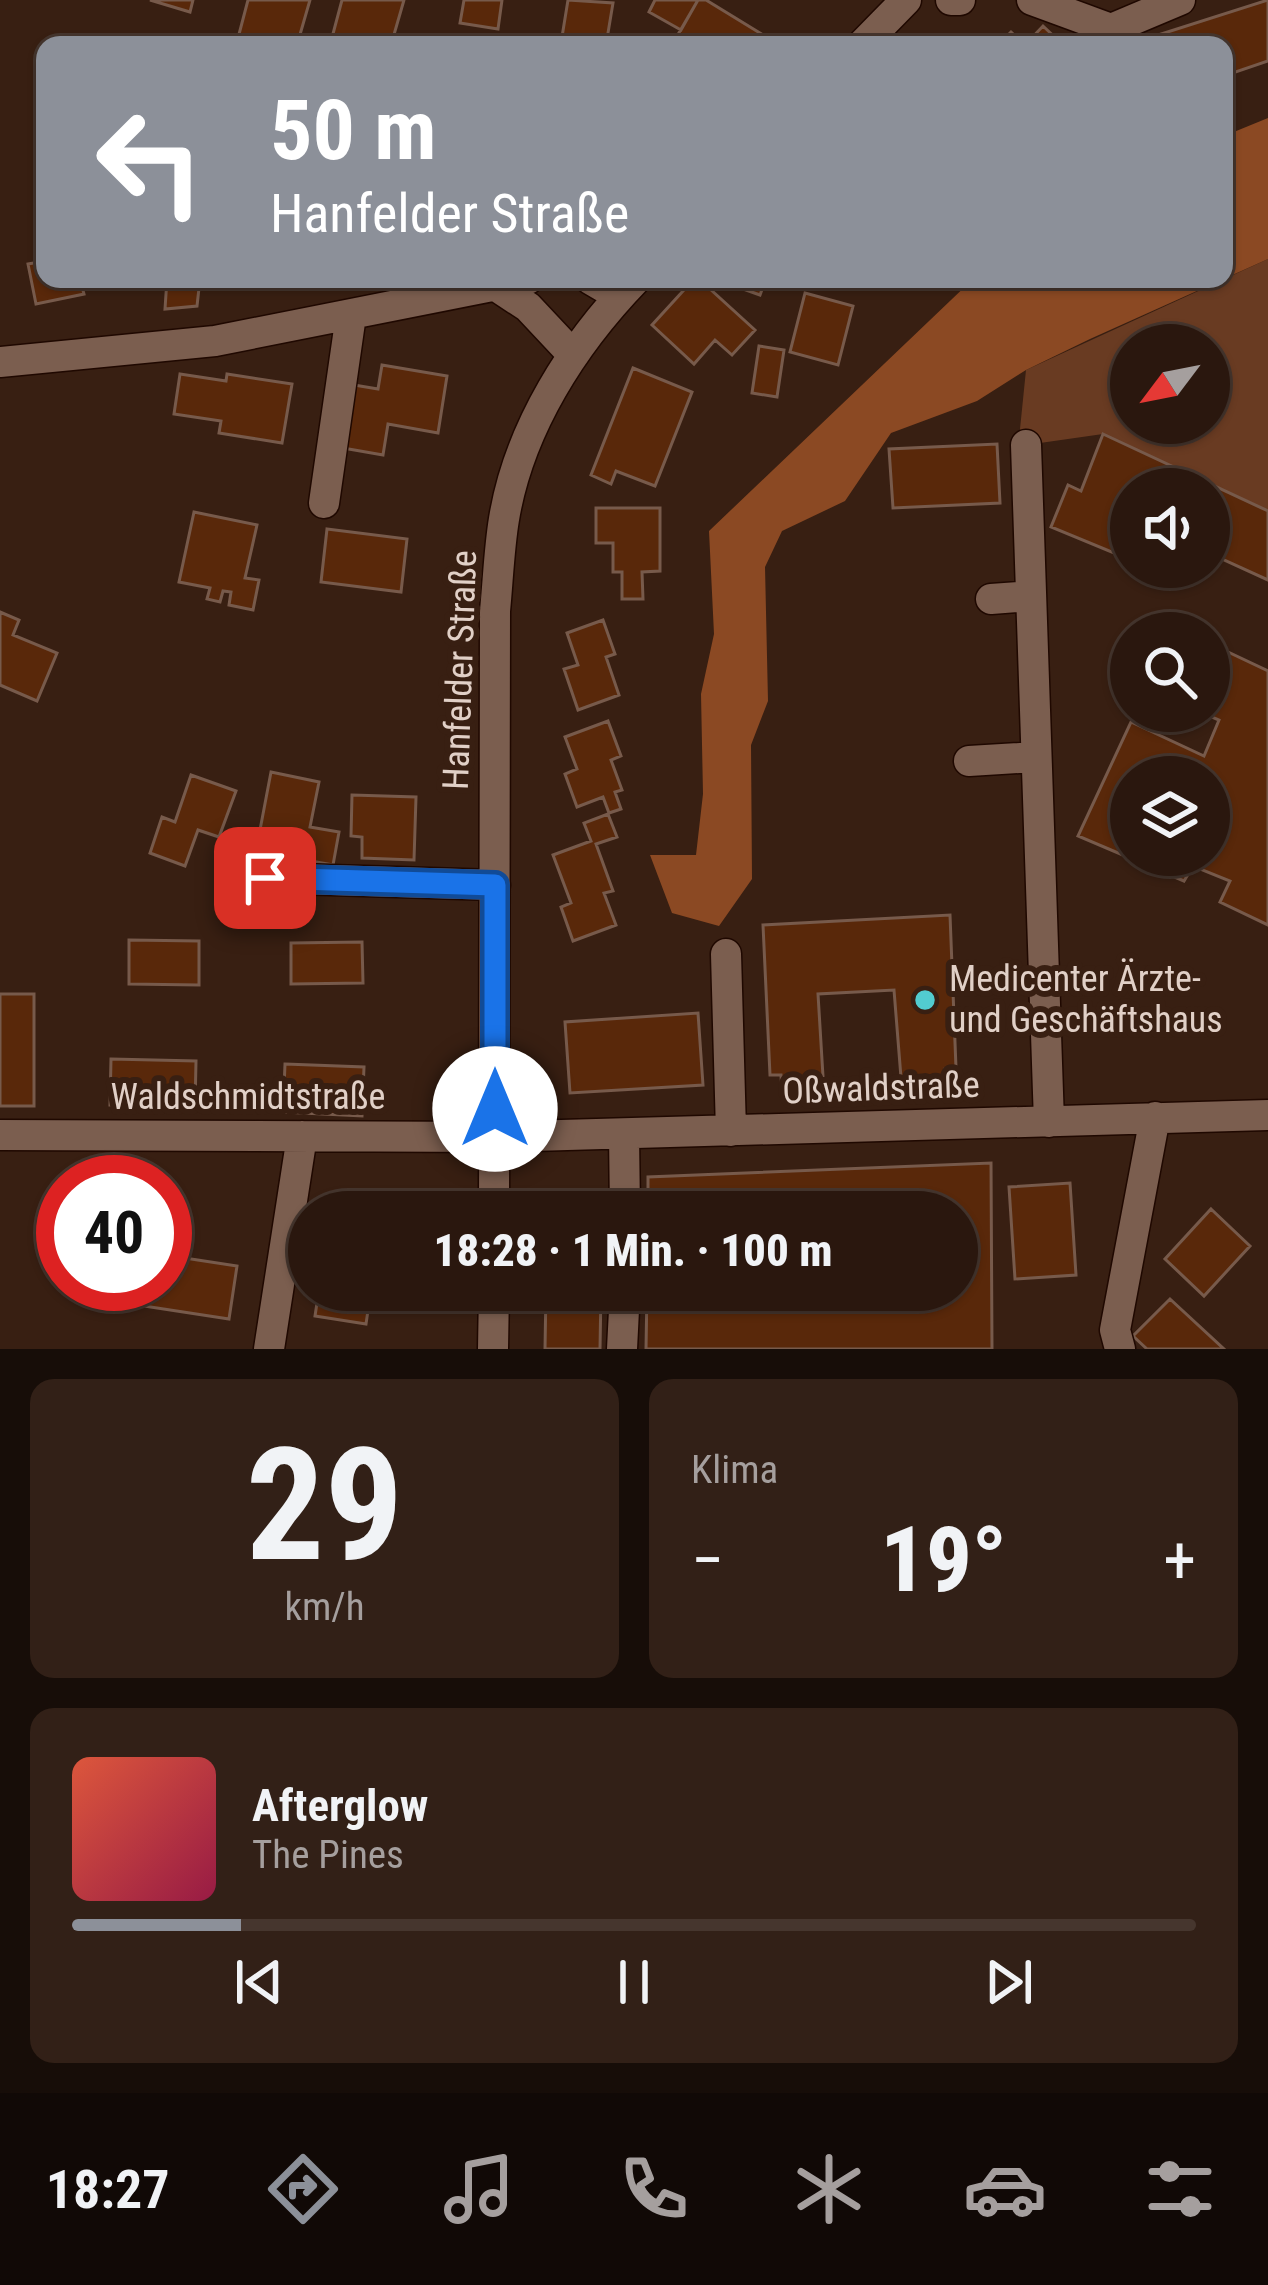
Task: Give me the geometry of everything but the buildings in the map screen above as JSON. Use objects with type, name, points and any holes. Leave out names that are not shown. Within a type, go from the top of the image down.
[{"type":"street","points":[[871,36],[906,0]]},
{"type":"street","points":[[951,0],[960,0]]},
{"type":"street","points":[[1032,0],[1111,29],[1180,0]]},
{"type":"street","points":[[0,362],[215,341],[486,288]]},
{"type":"street","points":[[499,288],[528,307],[573,355]]},
{"type":"street","name":"Hanfelder Straße","points":[[494,1191],[495,611],[505,516],[530,432],[573,355],[627,288]]},
{"type":"street","points":[[324,503],[351,315]]},
{"type":"street","points":[[1026,445],[1049,1122]]},
{"type":"street","points":[[992,599],[1031,596]]},
{"type":"street","points":[[970,761],[1036,757]]},
{"type":"street","points":[[265,878],[495,885]]},
{"type":"street","points":[[726,954],[730,1131]]},
{"type":"street","name":"Oßwaldstraße","points":[[495,1137],[1268,1115]]},
{"type":"street","points":[[1120,1349],[1115,1330],[1155,1117]]},
{"type":"street","points":[[624,1134],[625,1191]]},
{"type":"street","name":"Waldschmidtstraße","points":[[0,1135],[495,1137]]},
{"type":"street","points":[[269,1349],[302,1136]]},
{"type":"street","points":[[493,1349],[494,1311]]},
{"type":"street","points":[[622,1349],[624,1311]]},
{"type":"shaded area","points":[[1268,118],[1268,259],[1233,275],[1233,132]]},
{"type":"shaded area","points":[[1268,259],[1268,511],[1230,493],[1230,468],[1176,468],[1124,444],[1230,444],[1230,324],[1126,324],[1205,288],[1233,288],[1233,275]]},
{"type":"shaded area","points":[[964,288],[1204,288],[1124,324],[1110,324],[1110,330],[1026,370],[977,401],[891,433],[845,501],[782,531],[765,567],[768,701],[751,745],[752,879],[719,926],[672,913],[650,855],[696,855],[703,794],[701,694],[714,634],[709,531]]},
{"type":"shaded area","points":[[1110,331],[1110,437],[1103,434],[1026,445],[1020,429],[1026,370]]},
{"type":"place","name":"Medicenter Ärzte- und Geschäftshaus","points":[[925,1000]]},
{"type":"route","points":[[265,878],[495,885],[495,1109]]}]
